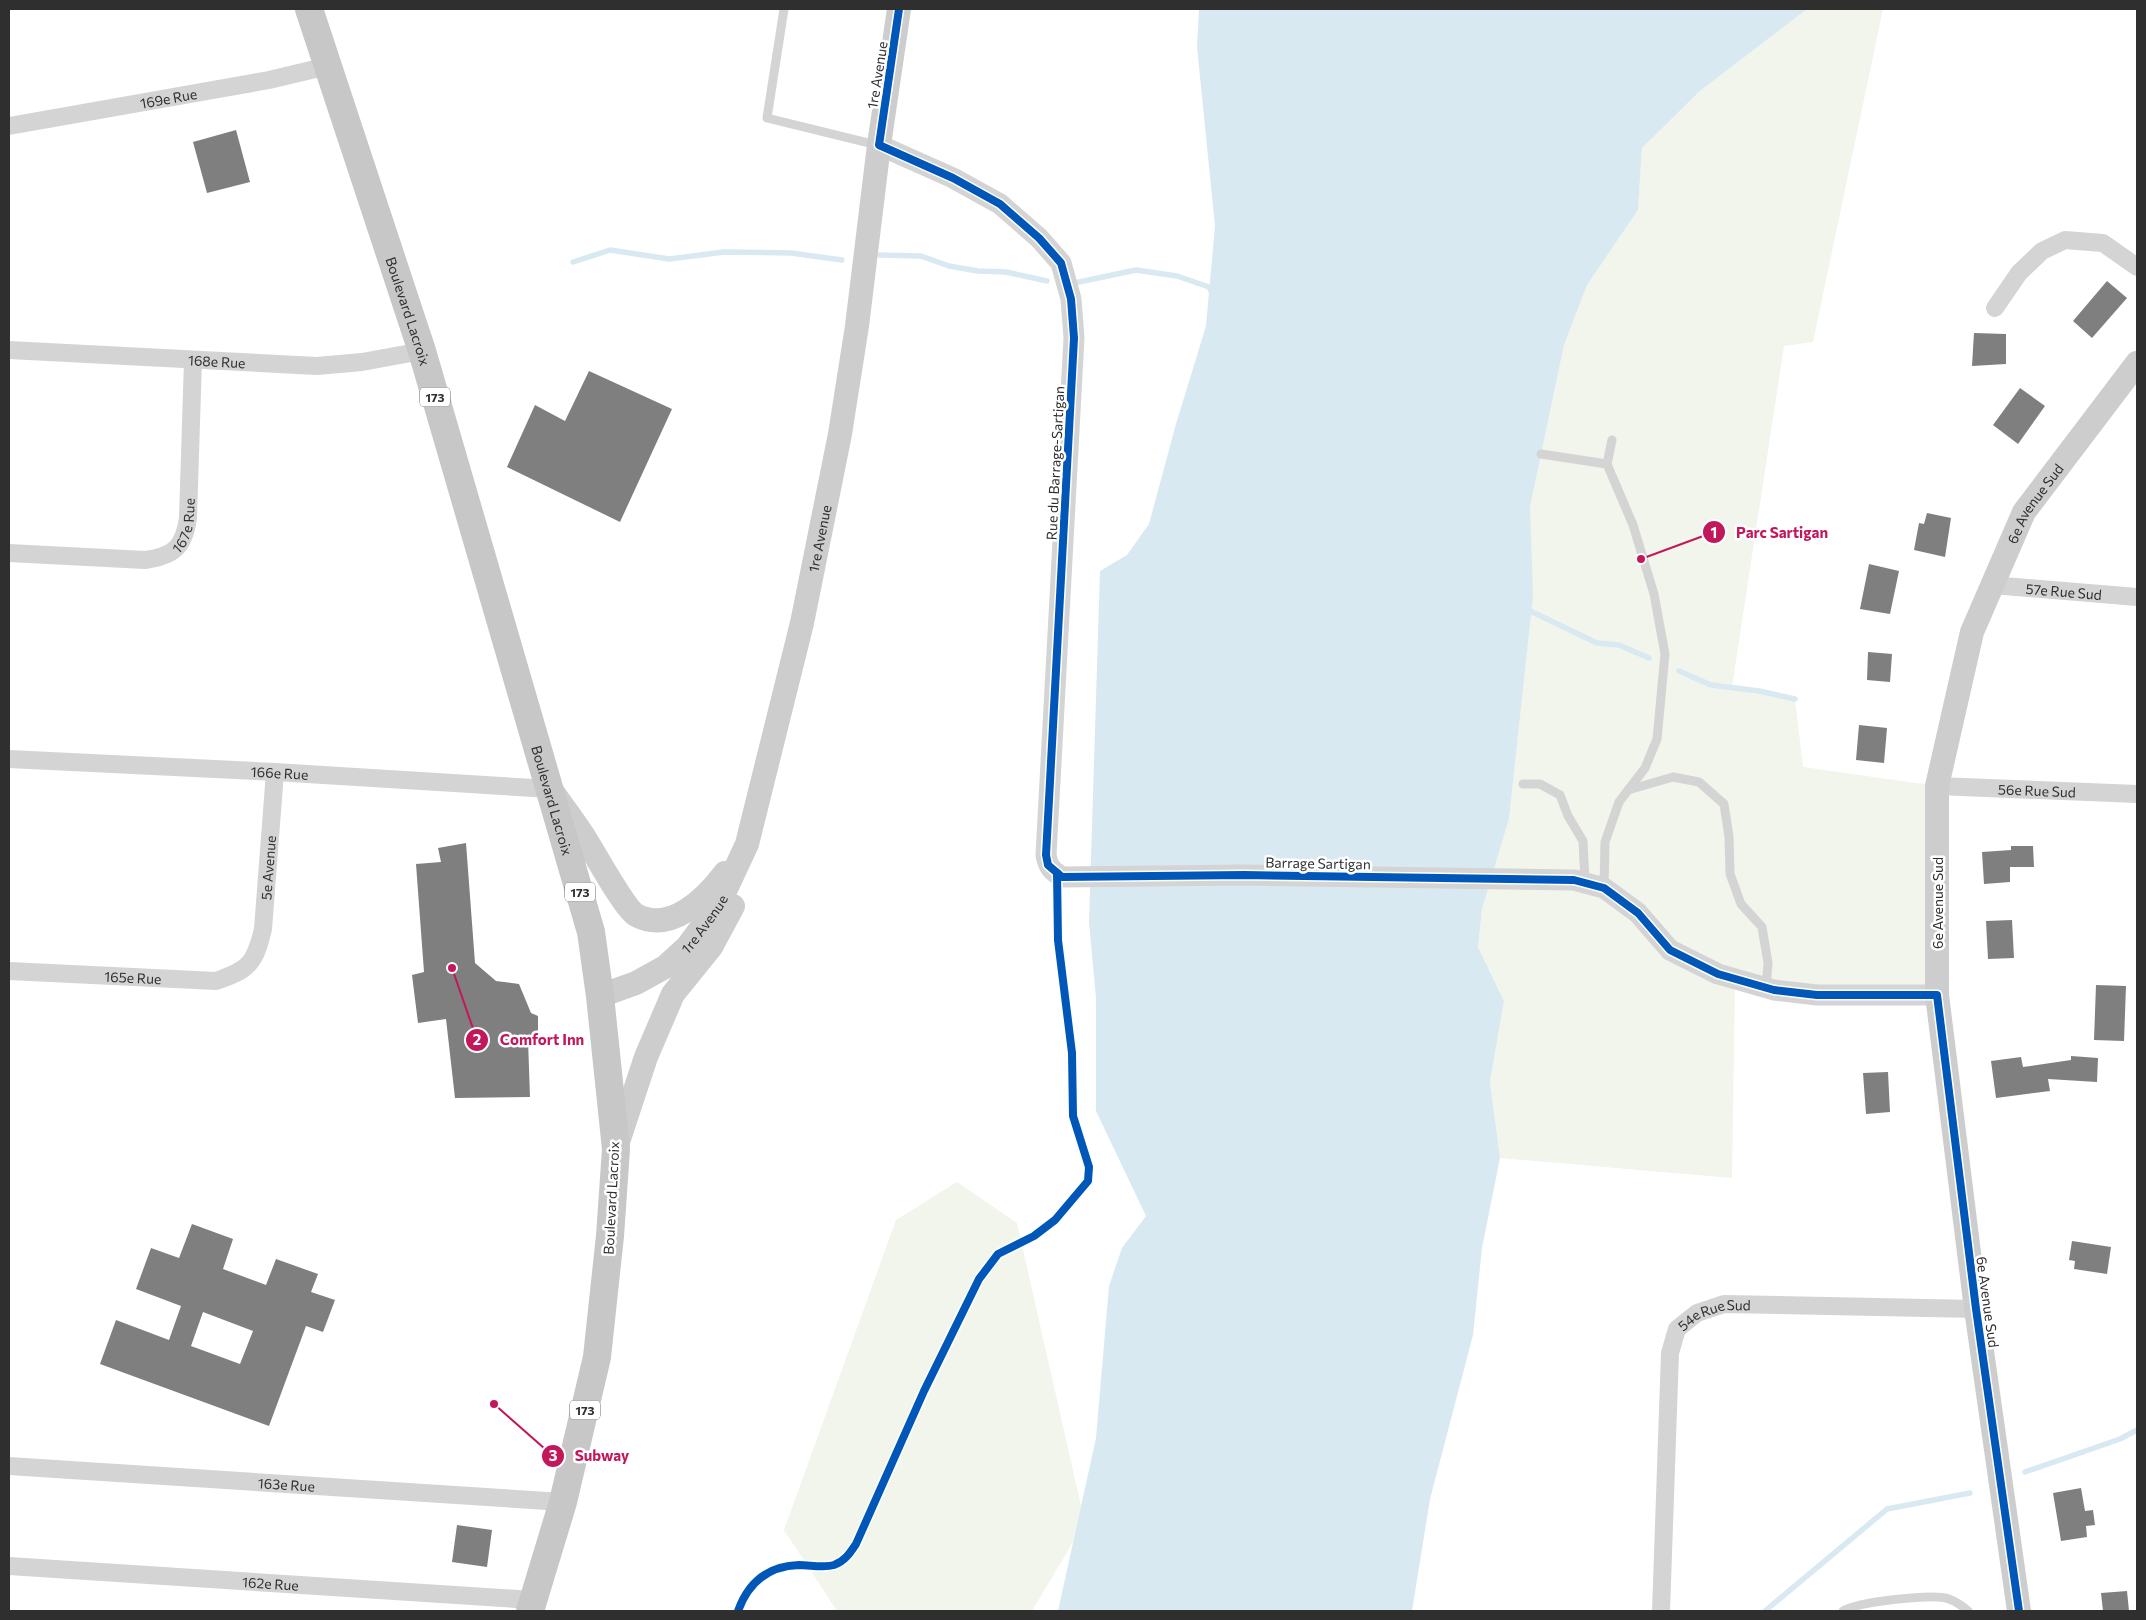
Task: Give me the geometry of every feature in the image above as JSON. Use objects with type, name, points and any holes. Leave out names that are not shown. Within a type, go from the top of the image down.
[{"type":"main road","name":"Boulevard Lacroix","points":[[309,9],[422,351],[591,932],[600,996],[616,1149],[597,1357],[563,1502],[532,1605]]},
{"type":"main road","name":"1re Avenue","points":[[600,996],[636,983],[665,967],[688,946],[719,904],[747,844],[802,623],[840,434],[857,326],[879,145],[900,9]]},
{"type":"main road","name":"6e Avenue Sud","points":[[2019,1611],[1976,1309],[1937,995],[1937,786],[1972,632],[2024,512],[2137,363]]},
{"type":"main road","points":[[550,789],[582,833],[618,892],[635,914],[656,921],[676,917],[709,893],[747,844]]},
{"type":"main road","points":[[616,1149],[646,1057],[673,994],[711,946],[738,895],[747,844]]},
{"type":"street","name":"169e Rue","points":[[9,126],[269,80],[328,66]]},
{"type":"street","name":"Rue du Barrage-Sartigan","points":[[879,145],[953,178],[1000,204],[1039,238],[1061,263],[1071,299],[1074,338],[1046,855],[1048,865],[1062,877]]},
{"type":"street","points":[[1995,308],[2019,273],[2042,251],[2065,240],[2103,243],[2137,267]]},
{"type":"street","name":"168e Rue","points":[[9,350],[317,366],[362,362],[422,351]]},
{"type":"street","name":"167e Rue","points":[[9,553],[145,560],[164,557],[178,547],[186,534],[188,518],[193,360]]},
{"type":"street","name":"57e Rue Sud","points":[[1992,585],[2137,597]]},
{"type":"street","name":"166e Rue","points":[[9,759],[275,772],[550,789]]},
{"type":"street","name":"5e Avenue","points":[[252,962],[259,948],[263,929],[275,772]]},
{"type":"street","name":"56e Rue Sud","points":[[1937,786],[2137,794]]},
{"type":"street","name":"Barrage Sartigan","points":[[1062,877],[1244,875],[1588,883]]},
{"type":"street","points":[[1588,883],[1638,913],[1670,950],[1718,974],[1766,988],[1817,995],[1937,995]]},
{"type":"street","name":"165e Rue","points":[[9,971],[216,982],[238,974],[252,962]]},
{"type":"street","name":"54e Rue Sud","points":[[1660,1611],[1670,1353],[1677,1329],[1697,1313],[1724,1304],[1976,1309]]},
{"type":"street","name":"163e Rue","points":[[9,1466],[563,1502]]},
{"type":"street","name":"162e Rue","points":[[9,1566],[532,1605]]},
{"type":"lane","points":[[784,9],[766,118],[879,145]]},
{"type":"lane","points":[[1588,883],[1619,802],[1645,768],[1656,739],[1665,654],[1654,594],[1632,525],[1607,464],[1612,440]]},
{"type":"lane","points":[[1541,454],[1607,464]]},
{"type":"lane","points":[[1628,790],[1673,778],[1699,782],[1724,804],[1729,837],[1730,874],[1742,904],[1762,927],[1768,963],[1766,988]]},
{"type":"lane","points":[[1524,784],[1540,784],[1560,795],[1568,816],[1583,841],[1588,883]]},
{"type":"lane","points":[[1843,1611],[1847,1608],[1871,1602],[1939,1598],[1948,1598],[1968,1611]]},
{"type":"shaded area","points":[[1199,9],[1807,9],[1700,91],[1642,148],[1638,210],[1587,285],[1564,345],[1530,507],[1533,596],[1509,819],[1482,909],[1478,947],[1504,1001],[1490,1082],[1500,1158],[1482,1248],[1473,1335],[1430,1499],[1412,1611],[1058,1611],[1096,1438],[1109,1286],[1122,1248],[1146,1216],[1096,1111],[1096,998],[1089,922],[1100,571],[1127,555],[1149,524],[1176,424],[1206,326],[1215,226],[1197,47]]},
{"type":"shaded area","points":[[1807,9],[1883,9],[1813,342],[1784,346],[1732,687],[1795,699],[1803,767],[1937,786],[1937,995],[1735,979],[1732,1178],[1500,1158],[1490,1082],[1504,1001],[1478,947],[1482,909],[1509,819],[1531,611],[1530,507],[1564,345],[1587,285],[1638,210],[1642,148],[1700,91]]},
{"type":"shaded area","points":[[957,1182],[1017,1223],[1081,1506],[1073,1542],[1032,1611],[837,1611],[784,1530],[896,1220]]},
{"type":"building","points":[[236,130],[250,182],[207,193],[193,142]]},
{"type":"building","points":[[2107,281],[2127,298],[2092,338],[2073,321]]},
{"type":"building","points":[[1974,333],[2006,334],[2006,364],[1972,366]]},
{"type":"building","points":[[589,371],[672,409],[620,522],[507,467],[535,405],[565,421]]},
{"type":"building","points":[[2020,388],[2045,406],[2018,444],[1993,425]]},
{"type":"building","points":[[1927,513],[1951,518],[1945,557],[1914,550],[1919,523],[1924,524]]},
{"type":"building","points":[[1869,564],[1899,571],[1890,614],[1860,609]]},
{"type":"building","points":[[1868,652],[1892,654],[1890,682],[1867,680]]},
{"type":"building","points":[[1859,725],[1887,728],[1884,763],[1856,760]]},
{"type":"building","points":[[466,843],[475,963],[496,981],[519,984],[531,1013],[538,1016],[538,1041],[528,1040],[530,1097],[455,1098],[446,1019],[418,1023],[412,975],[424,972],[416,864],[441,862],[438,848]]},
{"type":"building","points":[[2011,846],[2033,846],[2034,867],[2010,867],[2010,882],[1984,884],[1982,852],[2011,850]]},
{"type":"building","points":[[2012,920],[2014,958],[1988,959],[1986,921]]},
{"type":"building","points":[[2096,985],[2126,986],[2124,1041],[2094,1040]]},
{"type":"building","points":[[2071,1056],[2098,1058],[2097,1082],[2048,1079],[2050,1091],[1996,1098],[1991,1061],[2021,1057],[2023,1067],[2071,1060]]},
{"type":"building","points":[[1888,1072],[1890,1112],[1866,1114],[1863,1073]]},
{"type":"building","points":[[192,1224],[233,1239],[223,1269],[266,1285],[276,1259],[318,1274],[311,1292],[335,1300],[323,1332],[306,1326],[269,1426],[100,1364],[116,1320],[169,1340],[181,1306],[136,1289],[151,1248],[179,1258]],"holes":[[[203,1312],[253,1331],[240,1364],[191,1346]]]},
{"type":"building","points":[[2072,1241],[2111,1247],[2107,1274],[2074,1269],[2075,1261],[2069,1260]]},
{"type":"building","points":[[2081,1488],[2085,1511],[2093,1510],[2095,1525],[2086,1526],[2087,1537],[2061,1541],[2053,1493]]},
{"type":"building","points":[[457,1525],[492,1530],[487,1567],[452,1562]]},
{"type":"building","points":[[2127,1591],[2129,1611],[2103,1611],[2101,1593]]},
{"type":"waterway","points":[[573,262],[610,250],[669,259],[724,252],[791,253],[842,260]]},
{"type":"waterway","points":[[880,255],[921,256],[949,266],[978,271],[1006,272],[1047,281]]},
{"type":"waterway","points":[[1079,282],[1136,270],[1177,276],[1209,287],[1212,293]]},
{"type":"waterway","points":[[1526,609],[1597,643],[1619,645],[1649,658]]},
{"type":"waterway","points":[[1679,671],[1711,685],[1759,691],[1795,699]]},
{"type":"waterway","points":[[2025,1472],[2120,1439],[2137,1430]]},
{"type":"waterway","points":[[1765,1611],[1887,1509],[1970,1493]]},
{"type":"cycle path","points":[[899,9],[879,145],[953,178],[1000,204],[1039,238],[1061,263],[1071,299],[1074,338],[1046,855],[1048,865],[1062,877],[1244,875],[1574,880],[1604,888],[1638,913],[1670,950],[1718,974],[1774,990],[1817,995],[1937,995],[1976,1309],[2019,1611]]},
{"type":"cycle path","points":[[738,1611],[747,1592],[769,1573],[788,1566],[834,1565],[849,1554],[856,1544],[924,1391],[979,1279],[998,1254],[1034,1236],[1055,1220],[1088,1181],[1089,1167],[1073,1116],[1072,1053],[1058,940],[1057,873]]},
{"type":"place","name":"Parc Sartigan","points":[[1641,559]]},
{"type":"place","name":"Comfort Inn","points":[[452,968]]},
{"type":"place","name":"Subway","points":[[494,1404]]}]
